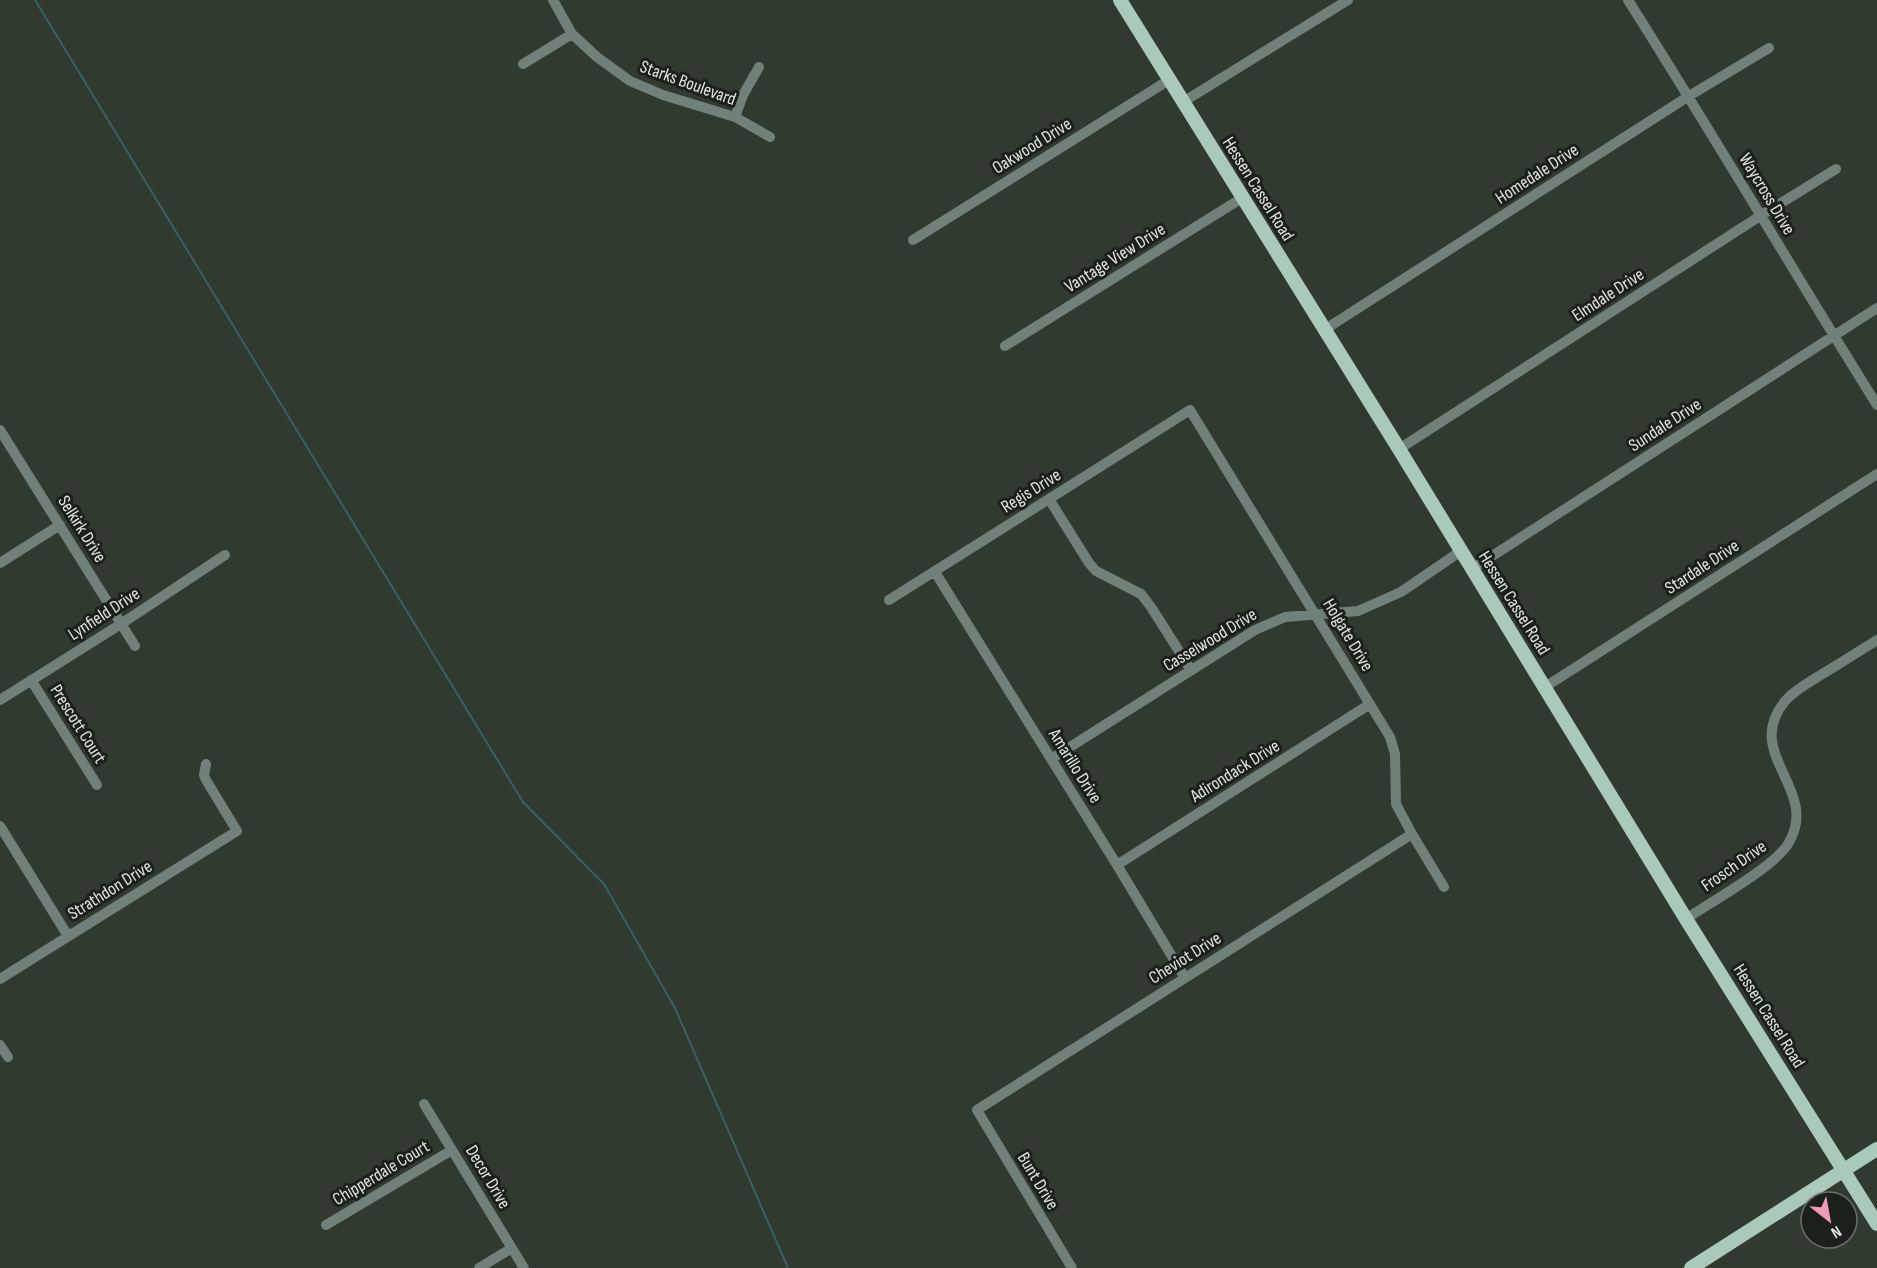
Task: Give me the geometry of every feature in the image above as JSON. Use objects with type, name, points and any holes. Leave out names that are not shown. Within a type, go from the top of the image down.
[{"type":"main road","name":"Hessen Cassel Road","points":[[1120,0],[1399,449],[1686,919],[1877,1224]]},
{"type":"main road","points":[[1690,1268],[1877,1149]]},
{"type":"street","name":"Starks Boulevard","points":[[553,0],[572,33],[597,57],[630,81],[663,95],[735,117],[770,137]]},
{"type":"street","points":[[1183,102],[1348,0]]},
{"type":"street","name":"Waycross Drive","points":[[1628,0],[1877,405]]},
{"type":"street","points":[[523,63],[572,33]]},
{"type":"street","name":"Homedale Drive","points":[[1324,330],[1689,96],[1769,48]]},
{"type":"street","points":[[735,117],[743,95],[759,67]]},
{"type":"street","name":"Oakwood Drive","points":[[913,240],[1169,80]]},
{"type":"street","name":"Elmdale Drive","points":[[1399,449],[1836,169]]},
{"type":"street","name":"Vantage View Drive","points":[[1005,346],[1242,198]]},
{"type":"street","name":"Sundale Drive","points":[[1472,569],[1877,308]]},
{"type":"street","name":"Regis Drive","points":[[889,600],[1190,410]]},
{"type":"street","name":"Holgate Drive","points":[[1190,410],[1390,737],[1395,754],[1396,804],[1444,887]]},
{"type":"street","name":"Selkirk Drive","points":[[0,430],[135,646]]},
{"type":"street","name":"Stardale Drive","points":[[1545,687],[1877,474]]},
{"type":"street","points":[[1049,499],[1089,563],[1096,571],[1141,594],[1191,670]]},
{"type":"street","points":[[0,563],[60,525]]},
{"type":"street","name":"Casselwood Drive","points":[[1051,759],[1243,636],[1285,617],[1358,611],[1401,592],[1461,551]]},
{"type":"street","name":"Lynfield Drive","points":[[0,700],[225,555]]},
{"type":"street","name":"Amarillo Drive","points":[[935,572],[1118,865],[1185,978]]},
{"type":"street","name":"Frosch Drive","points":[[1686,919],[1771,863],[1786,848],[1795,828],[1797,810],[1792,790],[1779,767],[1772,744],[1772,726],[1786,700],[1793,694],[1877,640]]},
{"type":"street","name":"Prescott Court","points":[[31,680],[97,785]]},
{"type":"street","name":"Adirondack Drive","points":[[1118,865],[1370,704]]},
{"type":"street","name":"Strathdon Drive","points":[[0,979],[237,831],[206,780],[204,775],[206,764]]},
{"type":"street","points":[[0,826],[68,936]]},
{"type":"street","name":"Cheviot Drive","points":[[976,1110],[1412,834]]},
{"type":"street","points":[[0,1045],[8,1057]]},
{"type":"street","name":"Decor Drive","points":[[424,1104],[524,1268]]},
{"type":"street","name":"Bunt Drive","points":[[976,1110],[1072,1268]]},
{"type":"street","name":"Chipperdale Court","points":[[326,1225],[452,1150]]},
{"type":"street","points":[[479,1268],[512,1248]]},
{"type":"waterway","points":[[35,0],[523,802],[604,884],[675,1008],[788,1268]]}]
